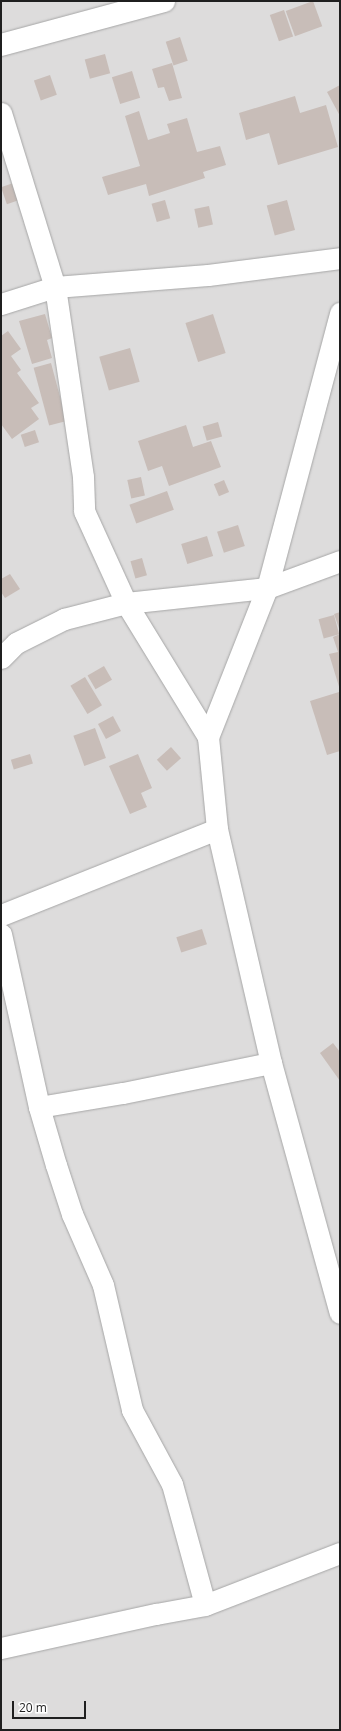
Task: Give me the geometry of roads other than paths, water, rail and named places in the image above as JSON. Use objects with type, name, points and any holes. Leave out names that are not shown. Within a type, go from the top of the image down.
[{"type":"street","points":[[1,45],[164,1]]},
{"type":"street","points":[[1,113],[55,287],[83,477],[84,511],[126,603],[208,737],[217,829],[271,1063],[340,1313]]},
{"type":"street","points":[[1,304],[55,287],[208,275],[340,258]]},
{"type":"street","points":[[208,737],[267,588],[340,313]]},
{"type":"street","points":[[1,658],[16,643],[64,619],[126,603],[267,588],[340,561]]},
{"type":"street","points":[[1,915],[217,829]]},
{"type":"street","points":[[1,934],[39,1107],[72,1214],[103,1285],[132,1410],[172,1484],[205,1605]]},
{"type":"street","points":[[39,1107],[124,1093],[271,1063]]},
{"type":"street","points":[[1,1648],[205,1605],[340,1553]]}]
